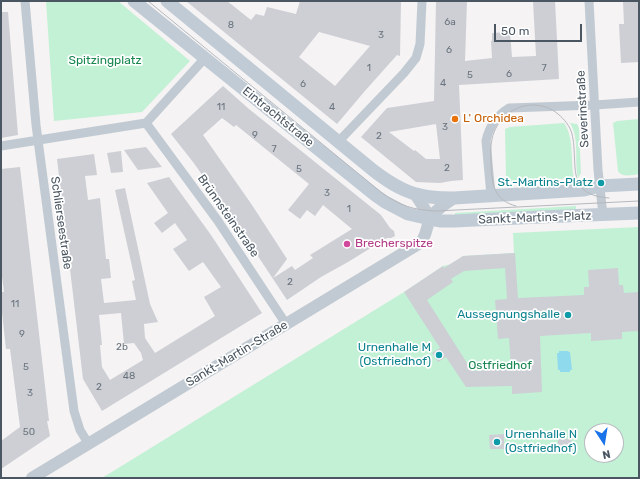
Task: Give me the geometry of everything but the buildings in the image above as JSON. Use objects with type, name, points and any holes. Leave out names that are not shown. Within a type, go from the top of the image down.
[{"type":"main road","name":"Eintrachtstraße","points":[[134,1],[375,195],[408,214],[430,219]]},
{"type":"main road","name":"Eintrachtstraße","points":[[167,1],[387,181],[415,194],[433,198],[454,198]]},
{"type":"main road","name":"Sankt-Martins-Platz","points":[[454,198],[584,190],[600,186],[639,184]]},
{"type":"main road","name":"Sankt-Martins-Platz","points":[[430,219],[454,221],[639,214]]},
{"type":"street","name":"Schlierseestraße","points":[[25,1],[38,140],[74,411],[80,430],[88,443]]},
{"type":"street","points":[[338,142],[404,73],[416,58],[420,44],[422,1]]},
{"type":"street","name":"Severinstraße","points":[[589,1],[598,170],[603,215]]},
{"type":"street","points":[[1,146],[146,123],[205,58]]},
{"type":"street","points":[[595,105],[639,102]]},
{"type":"street","name":"Sankt-Martins-Platz","points":[[491,195],[486,140],[491,126],[502,113],[509,108],[595,105]]},
{"type":"street","name":"Brünnsteinstraße","points":[[146,123],[218,221],[286,324]]},
{"type":"street","points":[[415,194],[430,219],[436,211],[454,198]]},
{"type":"street","name":"Sankt-Martin-Straße","points":[[32,478],[420,243],[424,240],[430,219]]},
{"type":"green space","name":"Spitzingplatz","points":[[46,1],[118,1],[190,61],[142,112],[54,121]]},
{"type":"green space","points":[[639,119],[639,174],[622,175],[618,171],[613,123],[617,121]]},
{"type":"green space","points":[[564,123],[570,136],[574,178],[507,181],[505,129],[510,127]]},
{"type":"green space","points":[[570,123],[577,124],[579,128],[581,173],[578,178],[575,136]]},
{"type":"green space","points":[[576,206],[576,210],[455,215],[455,213]]},
{"type":"green space","name":"Ostfriedhof","points":[[639,227],[639,478],[102,478],[404,292],[443,266],[452,264],[463,256],[514,253],[513,233]]},
{"type":"water","points":[[559,351],[570,352],[572,370],[570,370],[570,372],[560,372],[560,370],[558,370],[557,353],[559,353]]},
{"type":"tram line","points":[[148,1],[382,193],[401,204],[421,210],[436,211],[639,201]]},
{"type":"tram line","points":[[516,206],[503,200],[495,190],[491,170],[491,142],[497,126],[506,115],[519,108],[533,105],[543,106],[555,112],[565,120],[572,134],[576,176],[579,184],[585,191],[595,196],[609,198]]},
{"type":"place","name":"L' Orchidea","points":[[455,119]]},
{"type":"place","name":"St.-Martins-Platz","points":[[601,183]]},
{"type":"place","name":"Brecherspitze","points":[[347,244]]},
{"type":"place","name":"Aussegnungshalle","points":[[568,315]]},
{"type":"place","name":"Urnenhalle M (Ostfriedhof)","points":[[439,355]]},
{"type":"place","name":"Urnenhalle N (Ostfriedhof)","points":[[497,442]]}]
